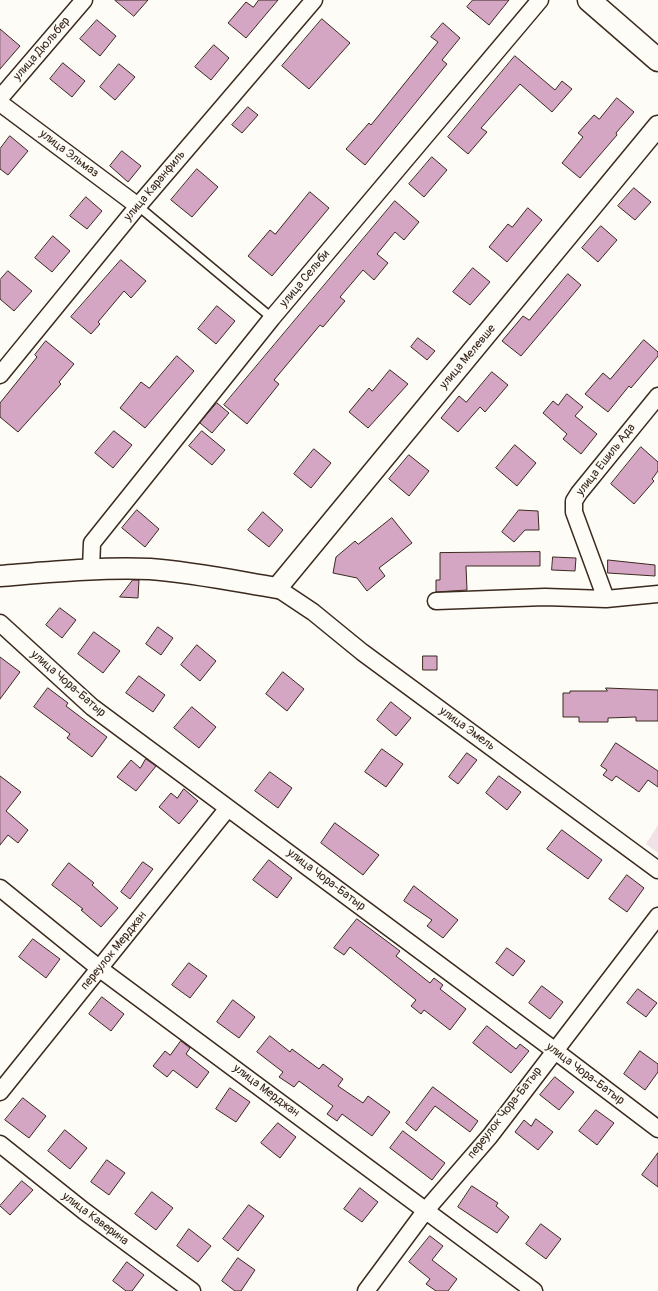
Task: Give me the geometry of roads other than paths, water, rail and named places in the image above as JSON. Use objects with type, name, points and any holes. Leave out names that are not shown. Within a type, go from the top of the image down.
[{"type":"main road","points":[[589,0],[658,60]]},
{"type":"street","name":"улица Дюльбер","points":[[0,98],[84,0]]},
{"type":"street","name":"улица Каранфиль","points":[[0,374],[138,206],[314,0]]},
{"type":"street","name":"улица Сельби","points":[[91,569],[92,543],[272,318],[540,0]]},
{"type":"street","name":"улица Эльмаз","points":[[0,103],[138,206]]},
{"type":"street","name":"улица Мелевше","points":[[277,588],[658,126]]},
{"type":"street","name":"улица Ешиль Ада","points":[[606,599],[574,512],[574,501],[658,396]]},
{"type":"street","points":[[0,576],[91,569],[151,569],[277,588]]},
{"type":"street","name":"улица Эмель","points":[[277,588],[313,612],[362,652],[658,870]]},
{"type":"street","points":[[436,601],[545,597],[606,599],[658,594]]},
{"type":"street","name":"улица Чора-Батыр","points":[[0,623],[92,707],[658,1129]]},
{"type":"street","name":"переулок Мерджан","points":[[0,1092],[228,808]]},
{"type":"street","name":"улица Мерджан","points":[[0,888],[100,969],[534,1291]]},
{"type":"street","name":"переулок Чора-Батыр","points":[[366,1291],[426,1210],[490,1136],[554,1050],[658,916]]},
{"type":"street","name":"улица Каверина","points":[[0,1144],[84,1211],[192,1291]]},
{"type":"lane","points":[[138,206],[272,318]]}]
